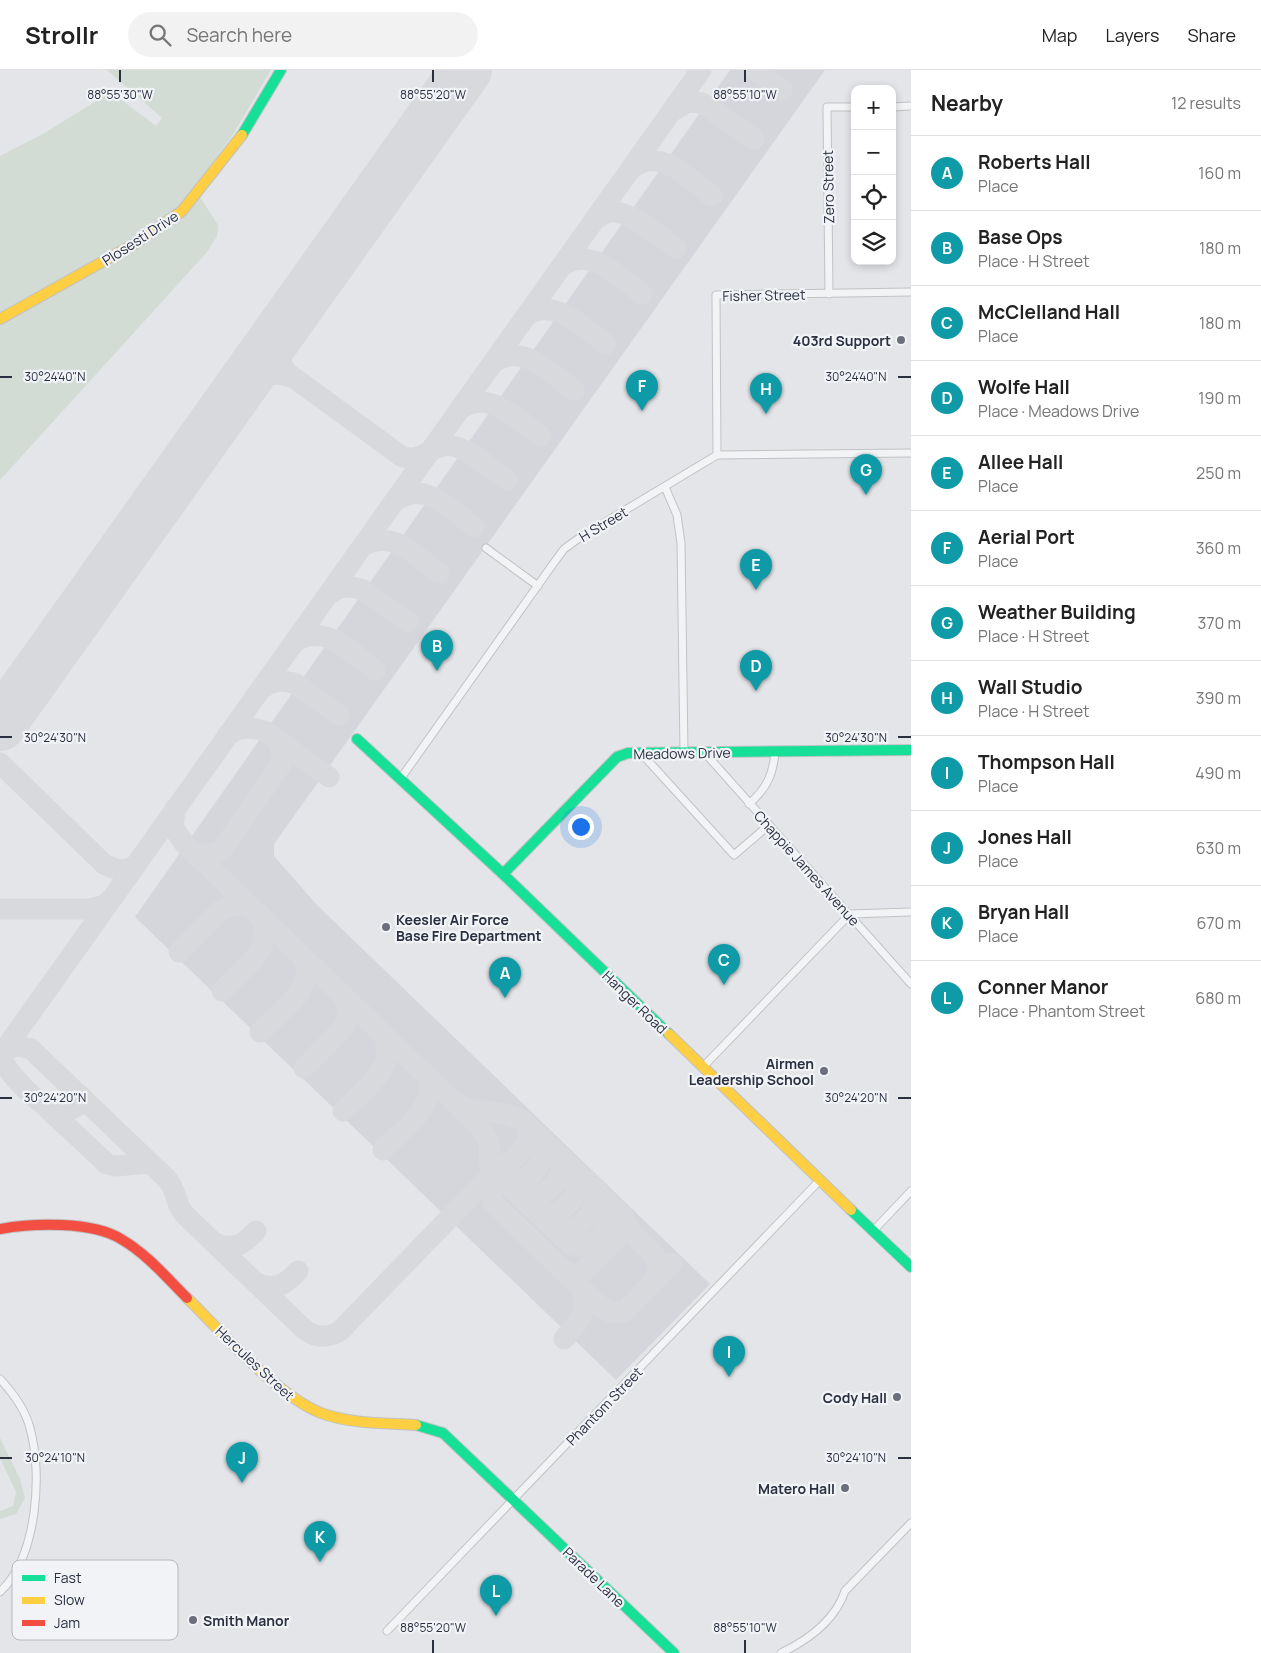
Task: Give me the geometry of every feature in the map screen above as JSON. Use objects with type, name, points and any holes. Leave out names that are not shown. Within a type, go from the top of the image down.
[{"type":"street","name":"Plosesti Drive","points":[[0,319],[136,243],[182,211],[236,145],[281,70]]},
{"type":"street","points":[[896,106],[911,106]]},
{"type":"street","name":"Zero Street","points":[[829,294],[827,107],[851,107]]},
{"type":"street","name":"Fisher Street","points":[[717,455],[716,295],[911,292]]},
{"type":"street","points":[[717,455],[911,453]]},
{"type":"street","name":"H Street","points":[[401,778],[564,549],[717,455]]},
{"type":"street","points":[[665,487],[677,515],[681,543],[684,752]]},
{"type":"street","points":[[486,548],[538,586]]},
{"type":"street","name":"Hanger Road","points":[[357,739],[503,874],[702,1068],[911,1267]]},
{"type":"street","name":"Meadows Drive","points":[[503,874],[617,757],[628,753],[911,750]]},
{"type":"street","name":"Chappie James Avenue","points":[[704,752],[911,984]]},
{"type":"street","points":[[749,804],[767,785],[771,776],[775,752]]},
{"type":"street","points":[[641,753],[734,855],[769,825]]},
{"type":"street","points":[[702,1068],[850,914],[911,912]]},
{"type":"street","name":"Phantom Street","points":[[387,1631],[820,1180]]},
{"type":"street","points":[[873,1231],[911,1192]]},
{"type":"street","name":"Hercules Street","points":[[0,1229],[16,1226],[77,1226],[110,1233],[122,1239],[141,1253],[280,1388],[300,1404],[336,1419],[436,1428],[452,1439],[514,1500]]},
{"type":"street","points":[[0,1379],[21,1406],[30,1427],[35,1482],[33,1519],[20,1560]]},
{"type":"street","name":"Parade Lane","points":[[514,1500],[674,1653]]},
{"type":"street","points":[[781,1653],[811,1637],[840,1604],[845,1591],[911,1523]]},
{"type":"street","points":[[0,1592],[12,1576]]},
{"type":"shaded area","points":[[107,70],[271,70],[232,136],[194,188],[218,225],[217,236],[207,252],[0,480],[0,156],[43,134],[111,92],[156,126],[162,118]]},
{"type":"shaded area","points":[[730,70],[825,70],[274,844],[274,856],[316,904],[710,1284],[616,1380],[135,917]]},
{"type":"shaded area","points":[[0,1438],[20,1479],[25,1498],[16,1514],[0,1519],[0,1511],[13,1506],[16,1492],[0,1458]]},
{"type":"taxiway","points":[[0,1056],[701,70]]},
{"type":"taxiway","points":[[755,70],[782,90]]},
{"type":"taxiway","points":[[672,111],[688,102],[702,103],[754,139]]},
{"type":"taxiway","points":[[631,169],[642,163],[653,161],[663,163],[674,167],[712,196]]},
{"type":"taxiway","points":[[594,220],[603,214],[612,212],[627,215],[676,248]]},
{"type":"taxiway","points":[[561,267],[572,261],[583,259],[593,261],[614,272],[642,294]]},
{"type":"taxiway","points":[[526,316],[537,311],[558,312],[578,323],[606,344]]},
{"type":"taxiway","points":[[279,333],[278,353],[286,372],[401,456],[415,458],[439,447],[453,446],[473,456],[507,480]]},
{"type":"taxiway","points":[[493,363],[504,357],[525,357],[545,368],[574,390]]},
{"type":"taxiway","points":[[241,386],[265,376],[278,374],[291,377]]},
{"type":"taxiway","points":[[460,409],[471,403],[482,402],[492,404],[512,415],[541,436]]},
{"type":"taxiway","points":[[395,501],[406,495],[417,493],[427,495],[446,505],[474,527]]},
{"type":"taxiway","points":[[363,546],[374,542],[394,542],[412,552],[439,573]]},
{"type":"taxiway","points":[[328,595],[345,587],[363,590],[408,622]]},
{"type":"taxiway","points":[[294,642],[316,635],[327,637],[347,648],[375,670]]},
{"type":"taxiway","points":[[260,690],[277,682],[296,684],[339,715]]},
{"type":"taxiway","points":[[194,852],[206,856],[222,850],[281,764],[282,753],[279,744],[265,732],[246,728],[227,736]]},
{"type":"taxiway","points":[[280,742],[329,777]]},
{"type":"taxiway","points":[[0,763],[104,864],[120,870],[136,865]]},
{"type":"taxiway","points":[[175,809],[173,827],[184,843],[482,1129],[489,1142],[492,1202],[599,1305],[610,1312],[624,1312],[672,1263]]},
{"type":"taxiway","points":[[0,909],[90,909],[105,905],[111,899]]},
{"type":"taxiway","points":[[179,952],[220,911],[237,905],[253,909]]},
{"type":"taxiway","points":[[222,991],[247,967],[260,949],[264,939],[261,916]]},
{"type":"taxiway","points":[[260,1032],[286,1008],[302,988],[306,978],[306,967],[302,956]]},
{"type":"taxiway","points":[[304,1068],[342,1029],[347,1012],[342,995]]},
{"type":"taxiway","points":[[343,1111],[369,1086],[383,1067],[387,1057],[387,1046],[383,1034]]},
{"type":"taxiway","points":[[5,1050],[17,1046],[31,1049],[167,1179],[184,1214],[305,1330],[318,1336],[327,1336],[340,1331],[490,1176]]},
{"type":"taxiway","points":[[1,1054],[6,1067],[25,1089],[47,1107],[71,1109],[78,1105],[80,1095]]},
{"type":"taxiway","points":[[383,1150],[409,1125],[424,1105],[428,1094],[428,1083],[424,1072]]},
{"type":"taxiway","points":[[456,1103],[473,1110],[501,1113],[519,1119],[527,1125],[622,1215],[632,1233],[654,1255],[658,1266],[653,1283]]},
{"type":"taxiway","points":[[44,1105],[107,1164],[116,1166],[150,1163]]},
{"type":"taxiway","points":[[489,1156],[494,1164],[499,1165],[509,1162],[514,1158],[528,1141],[527,1125]]},
{"type":"taxiway","points":[[502,1178],[511,1181],[520,1180],[534,1172],[543,1156],[543,1139]]},
{"type":"taxiway","points":[[517,1193],[524,1196],[537,1196],[553,1186],[561,1174],[561,1161],[557,1153]]},
{"type":"taxiway","points":[[489,1161],[499,1175],[570,1244],[579,1246],[587,1244],[602,1235],[610,1219],[611,1210],[608,1202]]},
{"type":"taxiway","points":[[533,1208],[551,1213],[567,1205],[576,1189],[575,1170]]},
{"type":"taxiway","points":[[553,1228],[572,1228],[580,1225],[586,1219],[594,1205],[592,1186]]},
{"type":"taxiway","points":[[215,1243],[227,1246],[238,1245],[256,1231]]},
{"type":"taxiway","points":[[563,1270],[574,1275],[582,1273],[620,1235]]},
{"type":"taxiway","points":[[256,1283],[269,1286],[279,1285],[289,1280],[298,1271]]},
{"type":"taxiway","points":[[564,1339],[579,1321],[584,1308],[585,1301],[579,1286]]},
{"type":"runway","points":[[0,725],[466,70]]},
{"type":"traffic: fast","points":[[242,135],[281,70]]},
{"type":"traffic: fast","points":[[357,739],[503,874],[669,1034]]},
{"type":"traffic: fast","points":[[503,874],[617,757],[628,753],[911,750]]},
{"type":"traffic: fast","points":[[851,1210],[911,1267]]},
{"type":"traffic: fast","points":[[416,1425],[443,1433],[674,1653]]},
{"type":"traffic: slow","points":[[0,319],[136,243],[182,211],[242,135]]},
{"type":"traffic: slow","points":[[669,1034],[851,1210]]},
{"type":"traffic: slow","points":[[187,1298],[268,1378],[304,1405],[332,1417],[368,1422],[416,1425]]},
{"type":"traffic: jam","points":[[0,1229],[29,1225],[62,1225],[79,1226],[109,1233],[139,1252],[187,1298]]},
{"type":"place","name":"403rd Support","points":[[901,340]]},
{"type":"place","name":"Aerial Port","points":[[642,411]]},
{"type":"place","name":"Wall Studio","points":[[766,414]]},
{"type":"place","name":"Weather Building","points":[[866,495]]},
{"type":"place","name":"Allee Hall","points":[[756,590]]},
{"type":"place","name":"Base Ops","points":[[437,671]]},
{"type":"place","name":"Wolfe Hall","points":[[756,691]]},
{"type":"place","name":"Keesler Air Force Base Fire Department","points":[[386,927]]},
{"type":"place","name":"McClelland Hall","points":[[724,985]]},
{"type":"place","name":"Roberts Hall","points":[[505,998]]},
{"type":"place","name":"Airmen Leadership School","points":[[824,1071]]},
{"type":"place","name":"Thompson Hall","points":[[729,1377]]},
{"type":"place","name":"Cody Hall","points":[[897,1397]]},
{"type":"place","name":"Jones Hall","points":[[242,1483]]},
{"type":"place","name":"Matero Hall","points":[[845,1488]]},
{"type":"place","name":"Bryan Hall","points":[[320,1562]]},
{"type":"place","name":"Conner Manor","points":[[496,1616]]},
{"type":"place","name":"Smith Manor","points":[[193,1620]]}]
